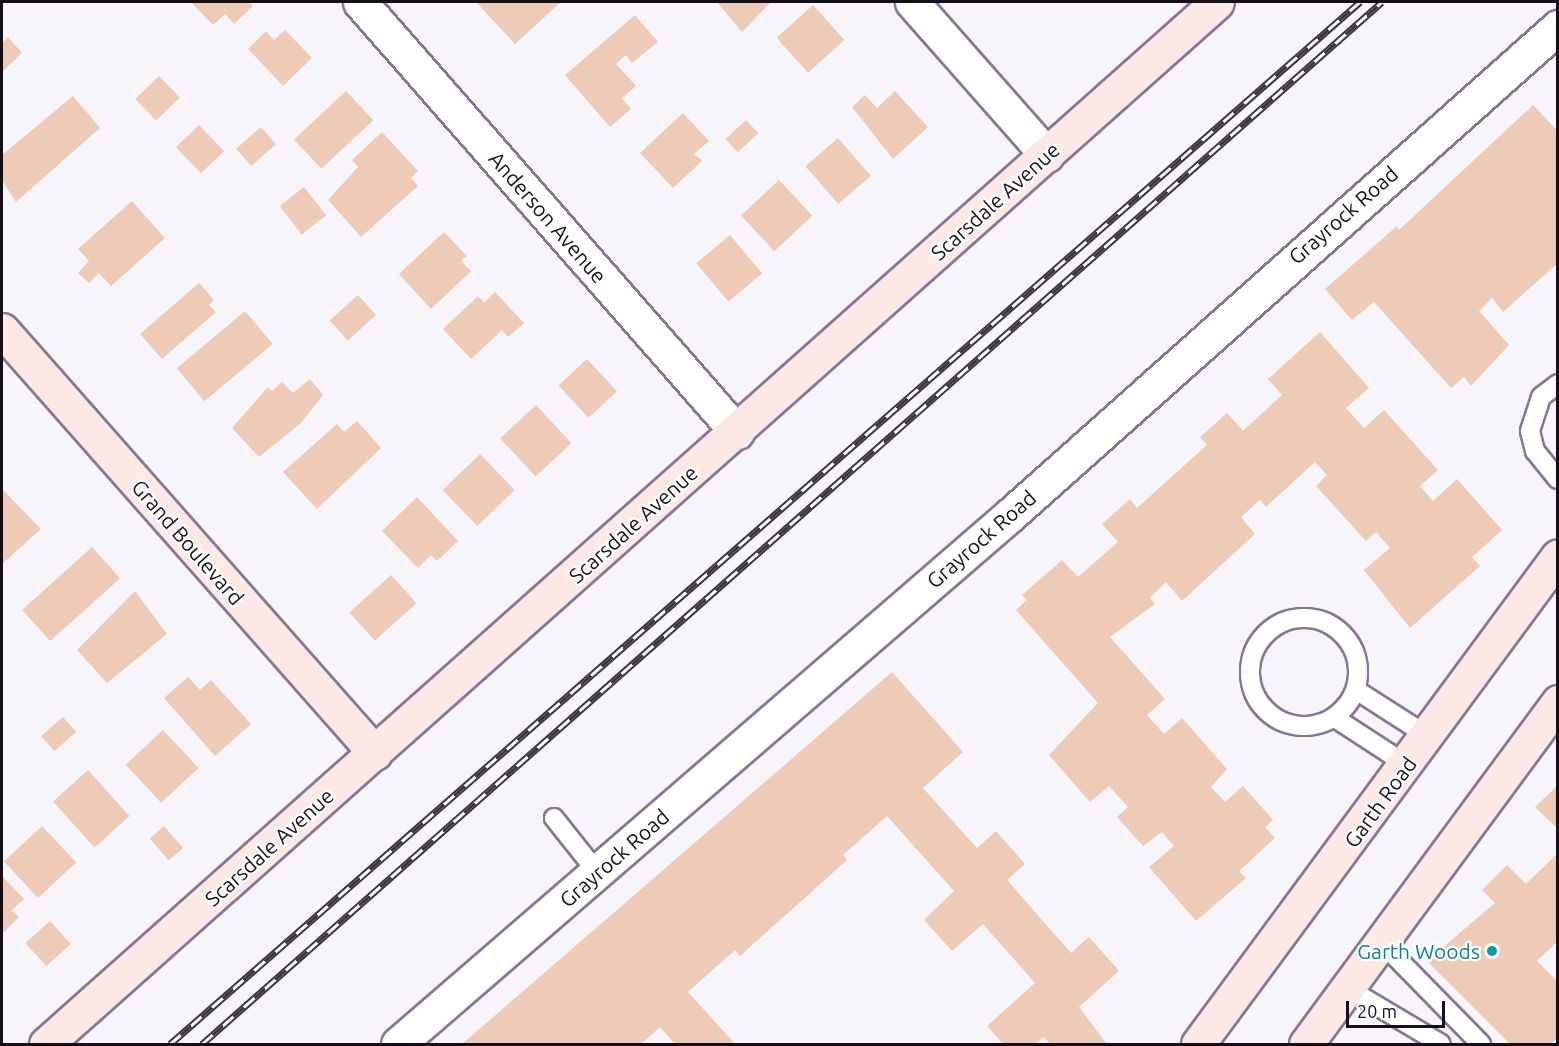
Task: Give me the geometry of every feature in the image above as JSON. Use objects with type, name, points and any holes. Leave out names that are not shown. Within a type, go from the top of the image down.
[{"type":"street","name":"Anderson Avenue","points":[[360,2],[737,432]]},
{"type":"street","points":[[912,2],[1047,155]]},
{"type":"street","name":"Scarsdale Avenue","points":[[46,1044],[737,432],[1217,2]]},
{"type":"street","name":"Grayrock Road","points":[[398,1044],[1010,515],[1557,27]]},
{"type":"street","name":"Grand Boulevard","points":[[2,330],[375,753]]},
{"type":"street","name":"Garth Road","points":[[1198,1044],[1407,765],[1557,556]]},
{"type":"street","points":[[1305,1044],[1557,702]]},
{"type":"lane","points":[[1557,384],[1541,398],[1530,431],[1535,451],[1557,479]]},
{"type":"lane","points":[[1303,617],[1322,620],[1337,628],[1354,649],[1356,690],[1335,718],[1302,727],[1267,712],[1250,682],[1256,646],[1273,626],[1303,617]]},
{"type":"lane","points":[[1356,690],[1428,736]]},
{"type":"lane","points":[[1335,718],[1407,765]]},
{"type":"lane","points":[[555,818],[597,872]]},
{"type":"lane","points":[[1381,942],[1481,1044]]},
{"type":"lane","points":[[1347,988],[1442,1044]]},
{"type":"building","points":[[191,2],[249,2],[253,6],[234,24],[225,14],[213,25]]},
{"type":"building","points":[[476,2],[561,2],[515,44]]},
{"type":"building","points":[[717,2],[771,2],[742,32]]},
{"type":"building","points":[[813,5],[844,40],[808,73],[777,38]]},
{"type":"building","points":[[635,15],[658,42],[632,63],[626,55],[616,64],[636,86],[622,98],[631,109],[610,127],[565,75]]},
{"type":"building","points":[[285,30],[312,58],[283,86],[248,49],[266,31],[274,40]]},
{"type":"building","points":[[8,37],[22,53],[2,72],[2,43]]},
{"type":"building","points":[[159,76],[180,98],[156,121],[135,99]]},
{"type":"building","points":[[346,91],[373,120],[321,169],[294,139]]},
{"type":"building","points":[[895,91],[928,127],[893,159],[852,107],[865,95],[877,108]]},
{"type":"building","points":[[73,96],[100,128],[16,202],[2,180],[2,155]]},
{"type":"building","points":[[1533,105],[1558,131],[1558,263],[1503,312],[1492,298],[1479,311],[1509,345],[1471,386],[1464,377],[1451,388],[1374,302],[1352,320],[1325,289],[1397,226],[1399,230]]},
{"type":"building","points":[[683,113],[709,141],[694,154],[702,161],[673,188],[640,153]]},
{"type":"building","points":[[746,120],[758,133],[738,152],[726,139]]},
{"type":"building","points":[[199,125],[224,151],[201,173],[176,147]]},
{"type":"building","points":[[261,127],[276,144],[251,166],[236,149]]},
{"type":"building","points":[[382,132],[418,171],[411,178],[418,186],[361,237],[328,200],[358,167],[352,160]]},
{"type":"building","points":[[838,138],[871,176],[838,204],[806,166]]},
{"type":"building","points":[[779,180],[812,216],[774,251],[741,215]]},
{"type":"building","points":[[304,187],[326,215],[302,234],[280,206]]},
{"type":"building","points":[[132,201],[165,238],[111,286],[99,273],[89,283],[78,273],[89,261],[78,249]]},
{"type":"building","points":[[444,232],[467,256],[461,261],[471,271],[431,309],[399,274]]},
{"type":"building","points":[[730,235],[762,273],[728,302],[696,263]]},
{"type":"building","points":[[199,283],[214,300],[209,305],[216,312],[162,359],[140,334]]},
{"type":"building","points":[[495,292],[524,323],[508,337],[502,330],[471,359],[443,329],[478,296],[484,303]]},
{"type":"building","points":[[358,295],[376,315],[348,340],[330,320]]},
{"type":"building","points":[[245,311],[273,344],[204,401],[177,368]]},
{"type":"building","points":[[1320,332],[1369,388],[1346,408],[1364,428],[1384,410],[1438,470],[1420,486],[1433,501],[1457,479],[1502,530],[1472,557],[1480,566],[1410,628],[1364,570],[1390,548],[1376,532],[1366,541],[1316,486],[1327,475],[1315,462],[1266,507],[1260,500],[1241,517],[1255,534],[1182,601],[1166,582],[1150,598],[1155,604],[1110,637],[1165,699],[1147,715],[1164,734],[1182,718],[1227,769],[1211,787],[1225,802],[1243,786],[1273,820],[1265,827],[1275,838],[1239,871],[1246,878],[1196,921],[1149,867],[1174,846],[1162,832],[1143,846],[1117,817],[1128,807],[1109,786],[1090,802],[1049,755],[1098,703],[1016,610],[1027,600],[1022,595],[1062,560],[1078,577],[1118,542],[1102,524],[1130,499],[1137,508],[1207,445],[1200,437],[1227,413],[1243,431],[1282,395],[1268,379]]},
{"type":"building","points":[[587,359],[617,391],[588,418],[558,386]]},
{"type":"building","points":[[310,379],[323,395],[301,423],[259,457],[232,428],[268,387],[272,391],[282,382],[293,393]]},
{"type":"building","points":[[536,405],[571,443],[536,476],[500,438]]},
{"type":"building","points":[[357,421],[381,448],[317,509],[283,472],[337,424],[344,432]]},
{"type":"building","points":[[480,454],[515,490],[477,526],[443,490]]},
{"type":"building","points":[[2,489],[41,529],[2,564]]},
{"type":"building","points":[[417,497],[458,541],[437,561],[431,555],[418,568],[382,531]]},
{"type":"building","points":[[92,547],[120,578],[50,641],[22,610]]},
{"type":"building","points":[[391,575],[416,603],[375,641],[349,612]]},
{"type":"building","points":[[135,591],[167,634],[107,683],[77,650]]},
{"type":"building","points":[[892,672],[963,752],[923,788],[977,848],[996,831],[1025,864],[1007,880],[1071,953],[1089,937],[1119,971],[1079,1007],[1107,1044],[1050,1044],[1044,1037],[1035,1044],[1003,1044],[987,1026],[1035,983],[983,924],[952,951],[924,920],[954,891],[887,816],[843,855],[847,860],[740,956],[735,950],[688,992],[735,1044],[675,1044],[660,1027],[641,1044],[462,1044]]},
{"type":"building","points":[[188,677],[200,690],[211,680],[251,724],[215,756],[164,698]]},
{"type":"building","points":[[63,717],[76,732],[54,751],[41,736]]},
{"type":"building","points":[[163,730],[198,768],[161,803],[126,765]]},
{"type":"building","points":[[88,770],[129,816],[95,848],[53,801]]},
{"type":"building","points":[[1558,785],[1558,829],[1535,807]]},
{"type":"building","points":[[42,826],[76,863],[38,898],[4,861]]},
{"type":"building","points":[[164,826],[183,848],[169,860],[150,838]]},
{"type":"building","name":"Garth Woods","points":[[1558,853],[1558,941],[1537,961],[1558,982],[1558,1038],[1551,1044],[1510,1044],[1427,961],[1495,903],[1482,890],[1507,865],[1526,884]]},
{"type":"building","points":[[2,876],[24,899],[12,910],[19,917],[2,934]]},
{"type":"building","points":[[50,921],[71,944],[46,966],[25,943]]},
{"type":"railway","points":[[170,1044],[1360,2]]},
{"type":"railway","points":[[202,1044],[1382,2]]},
{"type":"place","name":"Garth Woods","points":[[1492,951]]}]
